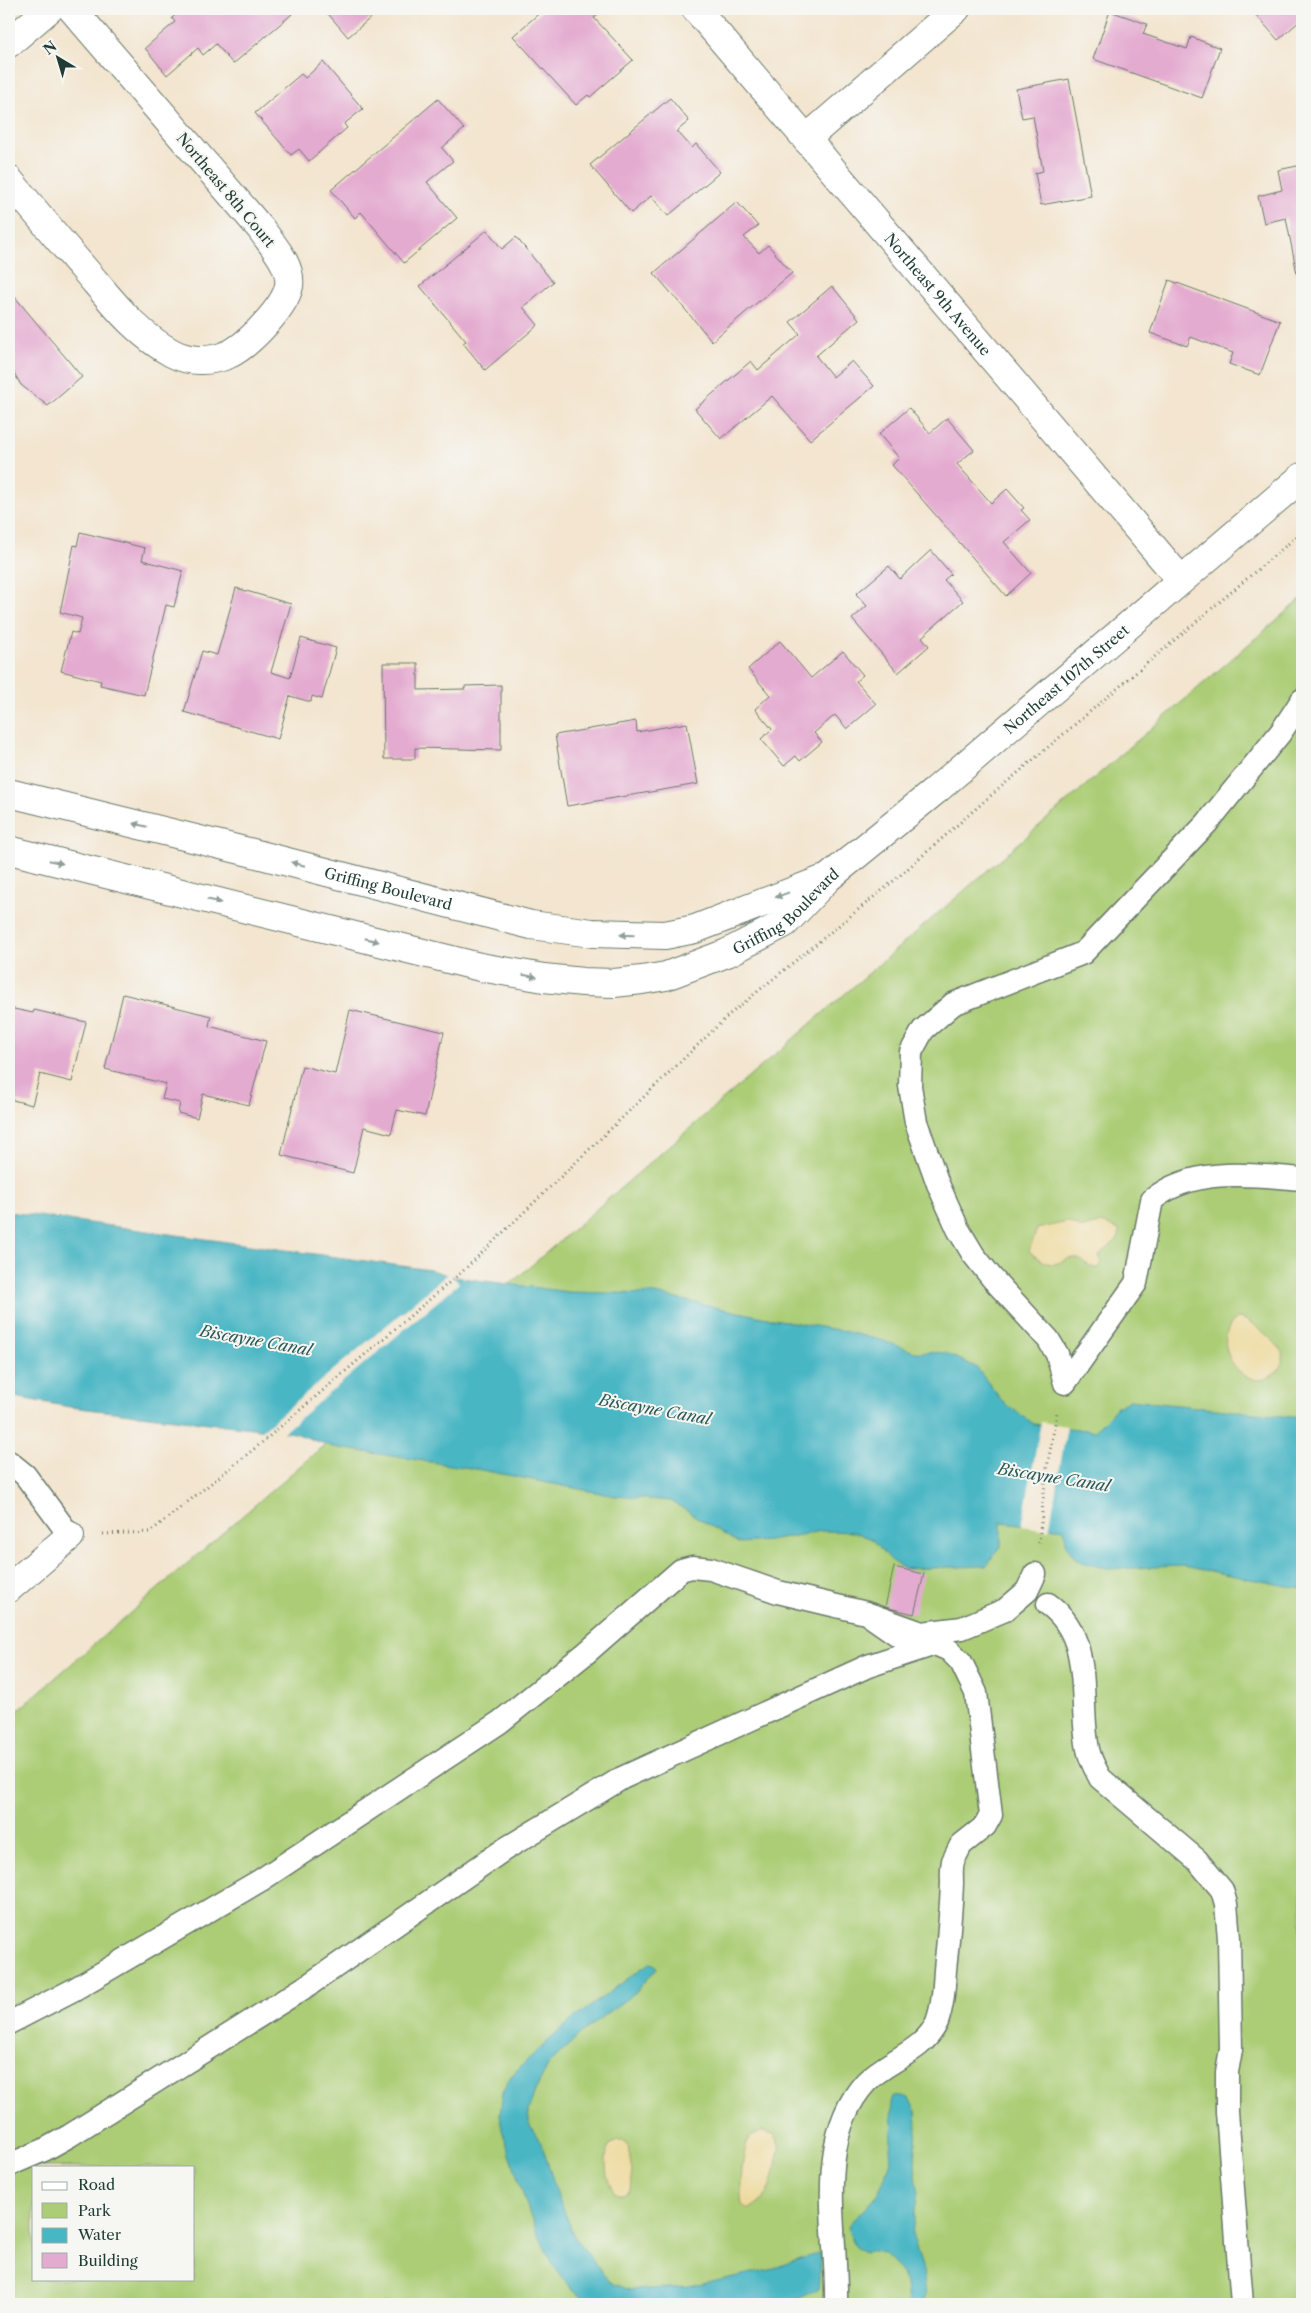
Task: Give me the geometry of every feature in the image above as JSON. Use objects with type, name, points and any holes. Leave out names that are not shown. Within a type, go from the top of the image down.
[{"type":"street","points":[[9,43],[49,9]]},
{"type":"street","name":"Northeast 8th Court","points":[[9,180],[116,306],[151,340],[173,354],[189,360],[208,360],[228,355],[250,338],[282,302],[289,286],[288,269],[261,229],[72,9]]},
{"type":"street","name":"Northeast 9th Avenue","points":[[696,9],[1181,580]]},
{"type":"street","points":[[806,139],[956,9]]},
{"type":"street","name":"Northeast 107th Street","points":[[828,878],[935,791],[1302,477]]},
{"type":"street","name":"Griffing Boulevard","points":[[9,793],[253,853],[531,925],[592,933],[665,935],[695,929],[828,878]]},
{"type":"street","name":"Griffing Boulevard","points":[[9,850],[480,967],[544,978],[614,983],[666,976],[727,953],[760,937],[785,923],[828,878]]},
{"type":"street","points":[[9,1588],[70,1536]]},
{"type":"lane","points":[[1302,700],[1275,740],[1207,823],[1083,953],[953,1004],[923,1030],[911,1052],[909,1068],[916,1122],[938,1184],[964,1242],[992,1278],[1048,1339],[1057,1354],[1065,1383],[1136,1283],[1152,1200],[1174,1185],[1208,1176],[1267,1176],[1302,1179]]},
{"type":"lane","points":[[9,1462],[25,1474],[70,1536]]},
{"type":"lane","points":[[9,2023],[73,1990],[261,1880],[468,1744],[542,1690],[681,1570],[692,1567],[710,1569],[778,1592],[866,1613],[922,1633],[962,1628],[1005,1610],[1048,1604]]},
{"type":"lane","points":[[1005,1610],[1031,1582],[1063,1620],[1080,1655],[1085,1688],[1088,1748],[1091,1760],[1100,1778],[1197,1860],[1222,1890],[1226,1904],[1230,1938],[1231,2049],[1228,2072],[1227,2112],[1242,2304]]},
{"type":"lane","points":[[836,2304],[831,2186],[838,2138],[845,2111],[858,2092],[877,2071],[928,2038],[936,2024],[941,2010],[946,1964],[952,1861],[961,1845],[985,1826],[991,1815],[976,1693],[961,1662],[949,1650],[935,1644],[902,1638],[866,1613]]},
{"type":"lane","points":[[9,2165],[44,2150],[61,2140],[255,2020],[505,1849],[622,1778],[868,1666],[935,1644]]},
{"type":"path","points":[[70,1536],[150,1532],[259,1445],[464,1270],[730,1014],[896,879],[995,792],[1302,532]]},
{"type":"path","points":[[1041,1532],[1046,1473],[1055,1419]]},
{"type":"green space","points":[[1302,598],[1302,2304],[9,2304],[9,1718]]},
{"type":"sand","points":[[1067,1222],[1083,1228],[1102,1223],[1119,1230],[1119,1238],[1099,1256],[1102,1262],[1099,1268],[1072,1258],[1053,1264],[1047,1263],[1029,1251],[1037,1229]]},
{"type":"sand","points":[[1237,1318],[1249,1321],[1283,1352],[1282,1364],[1278,1370],[1267,1378],[1255,1379],[1244,1375],[1228,1355],[1226,1342],[1228,1329]]},
{"type":"sand","points":[[762,2131],[774,2134],[779,2144],[779,2150],[774,2176],[768,2191],[757,2204],[748,2210],[742,2205],[741,2198],[743,2160],[750,2136]]},
{"type":"sand","points":[[622,2141],[628,2146],[632,2171],[630,2190],[622,2194],[616,2193],[611,2188],[606,2161],[609,2145]]},
{"type":"water","name":"Biscayne Canal","points":[[9,1212],[431,1270],[454,1277],[569,1292],[655,1294],[762,1317],[838,1330],[881,1340],[915,1352],[946,1353],[976,1367],[1003,1402],[1034,1424],[1095,1431],[1117,1407],[1130,1400],[1302,1418],[1302,1589],[1183,1566],[1107,1569],[1076,1560],[1067,1546],[1064,1529],[1001,1522],[1001,1547],[986,1566],[904,1569],[891,1560],[872,1539],[854,1532],[821,1531],[770,1541],[738,1543],[671,1501],[615,1496],[476,1469],[333,1447],[295,1433],[70,1407],[9,1396]]},
{"type":"water","points":[[649,1963],[654,1964],[657,1968],[637,1991],[580,2034],[549,2064],[535,2091],[528,2112],[530,2126],[541,2142],[558,2196],[575,2238],[607,2279],[630,2290],[689,2287],[774,2268],[822,2252],[818,2289],[788,2304],[590,2304],[567,2284],[552,2264],[531,2218],[502,2130],[500,2114],[506,2083],[540,2048],[572,2020]]},
{"type":"water","points":[[898,2095],[909,2099],[916,2111],[915,2167],[918,2189],[912,2233],[923,2271],[926,2294],[923,2304],[908,2304],[906,2284],[899,2269],[884,2254],[864,2252],[856,2248],[848,2231],[849,2225],[878,2194],[887,2172],[891,2161],[890,2148],[893,2123],[891,2102],[893,2097]]},
{"type":"pier","points":[[449,1273],[459,1283],[281,1434],[261,1431]]},
{"type":"pier","points":[[1041,1422],[1067,1426],[1049,1530],[1022,1526]]},
{"type":"building","points":[[182,9],[291,9],[289,11],[292,14],[233,64],[216,44],[203,55],[198,48],[167,75],[145,48],[175,22],[172,18]]},
{"type":"building","points":[[324,9],[379,9],[380,10],[348,37]]},
{"type":"building","points":[[544,9],[595,9],[599,14],[594,18],[633,60],[590,97],[588,95],[576,105],[513,36]]},
{"type":"building","points":[[1251,9],[1302,9],[1302,19],[1278,40]]},
{"type":"building","points":[[1110,11],[1147,24],[1143,34],[1187,49],[1191,37],[1220,48],[1202,98],[1093,59]]},
{"type":"building","points":[[323,62],[363,109],[344,124],[347,128],[309,161],[299,149],[291,155],[255,113],[301,74],[305,78]]},
{"type":"building","points":[[1069,79],[1091,196],[1041,205],[1035,173],[1043,171],[1033,116],[1022,118],[1016,89]]},
{"type":"building","points":[[670,98],[689,121],[677,131],[692,148],[696,144],[720,172],[668,216],[651,196],[631,213],[590,165]]},
{"type":"building","points":[[438,99],[464,129],[442,148],[453,161],[427,182],[457,218],[404,263],[361,212],[355,218],[331,190]]},
{"type":"building","points":[[1302,165],[1301,294],[1286,218],[1264,223],[1258,196],[1282,190],[1278,170]]},
{"type":"building","points":[[737,202],[758,226],[744,237],[759,253],[768,245],[792,273],[712,341],[654,273]]},
{"type":"building","points":[[487,230],[502,249],[516,237],[553,282],[523,307],[538,325],[485,370],[463,343],[466,341],[420,286]]},
{"type":"building","points":[[1169,280],[1280,321],[1260,375],[1229,364],[1233,353],[1191,337],[1187,346],[1150,333]]},
{"type":"building","points":[[832,286],[859,319],[816,356],[833,377],[852,361],[874,386],[810,440],[772,396],[721,439],[695,409],[751,361],[758,370],[800,334],[790,322]]},
{"type":"building","points":[[9,290],[82,377],[48,406],[21,385],[9,364]]},
{"type":"building","points":[[909,408],[930,433],[947,418],[974,450],[957,464],[991,503],[1007,489],[1024,508],[1021,510],[1030,520],[1004,542],[1031,573],[1006,596],[892,465],[899,458],[879,434]]},
{"type":"building","points":[[80,532],[145,548],[142,560],[183,571],[174,607],[166,605],[144,695],[100,685],[101,681],[61,671],[71,632],[78,634],[82,618],[60,612],[74,545],[77,546]]},
{"type":"building","points":[[931,550],[951,574],[944,580],[963,601],[922,637],[929,646],[898,673],[852,619],[867,606],[856,594],[889,566],[900,579]]},
{"type":"building","points":[[236,588],[291,604],[271,672],[290,678],[301,638],[336,648],[322,699],[312,696],[311,702],[290,696],[278,739],[184,712],[202,651],[217,655]]},
{"type":"building","points":[[780,641],[811,678],[843,651],[863,675],[856,681],[876,704],[847,729],[835,715],[814,733],[822,742],[800,761],[796,756],[784,766],[761,739],[772,729],[755,709],[770,695],[748,669]]},
{"type":"building","points":[[383,663],[418,663],[418,690],[465,689],[465,686],[501,685],[501,750],[415,748],[415,759],[384,759]]},
{"type":"building","points":[[636,721],[637,732],[687,723],[698,784],[567,806],[555,735]]},
{"type":"building","points":[[123,994],[211,1016],[209,1026],[266,1041],[249,1105],[203,1094],[197,1118],[178,1113],[180,1103],[162,1099],[166,1084],[105,1069]]},
{"type":"building","points":[[9,1008],[33,1013],[34,1010],[86,1022],[72,1082],[40,1074],[32,1105],[9,1099]]},
{"type":"building","points":[[350,1010],[444,1032],[425,1116],[397,1110],[391,1134],[364,1127],[353,1173],[281,1155],[302,1066],[335,1074]]},
{"type":"building","points":[[894,1567],[924,1574],[914,1614],[885,1607]]}]
